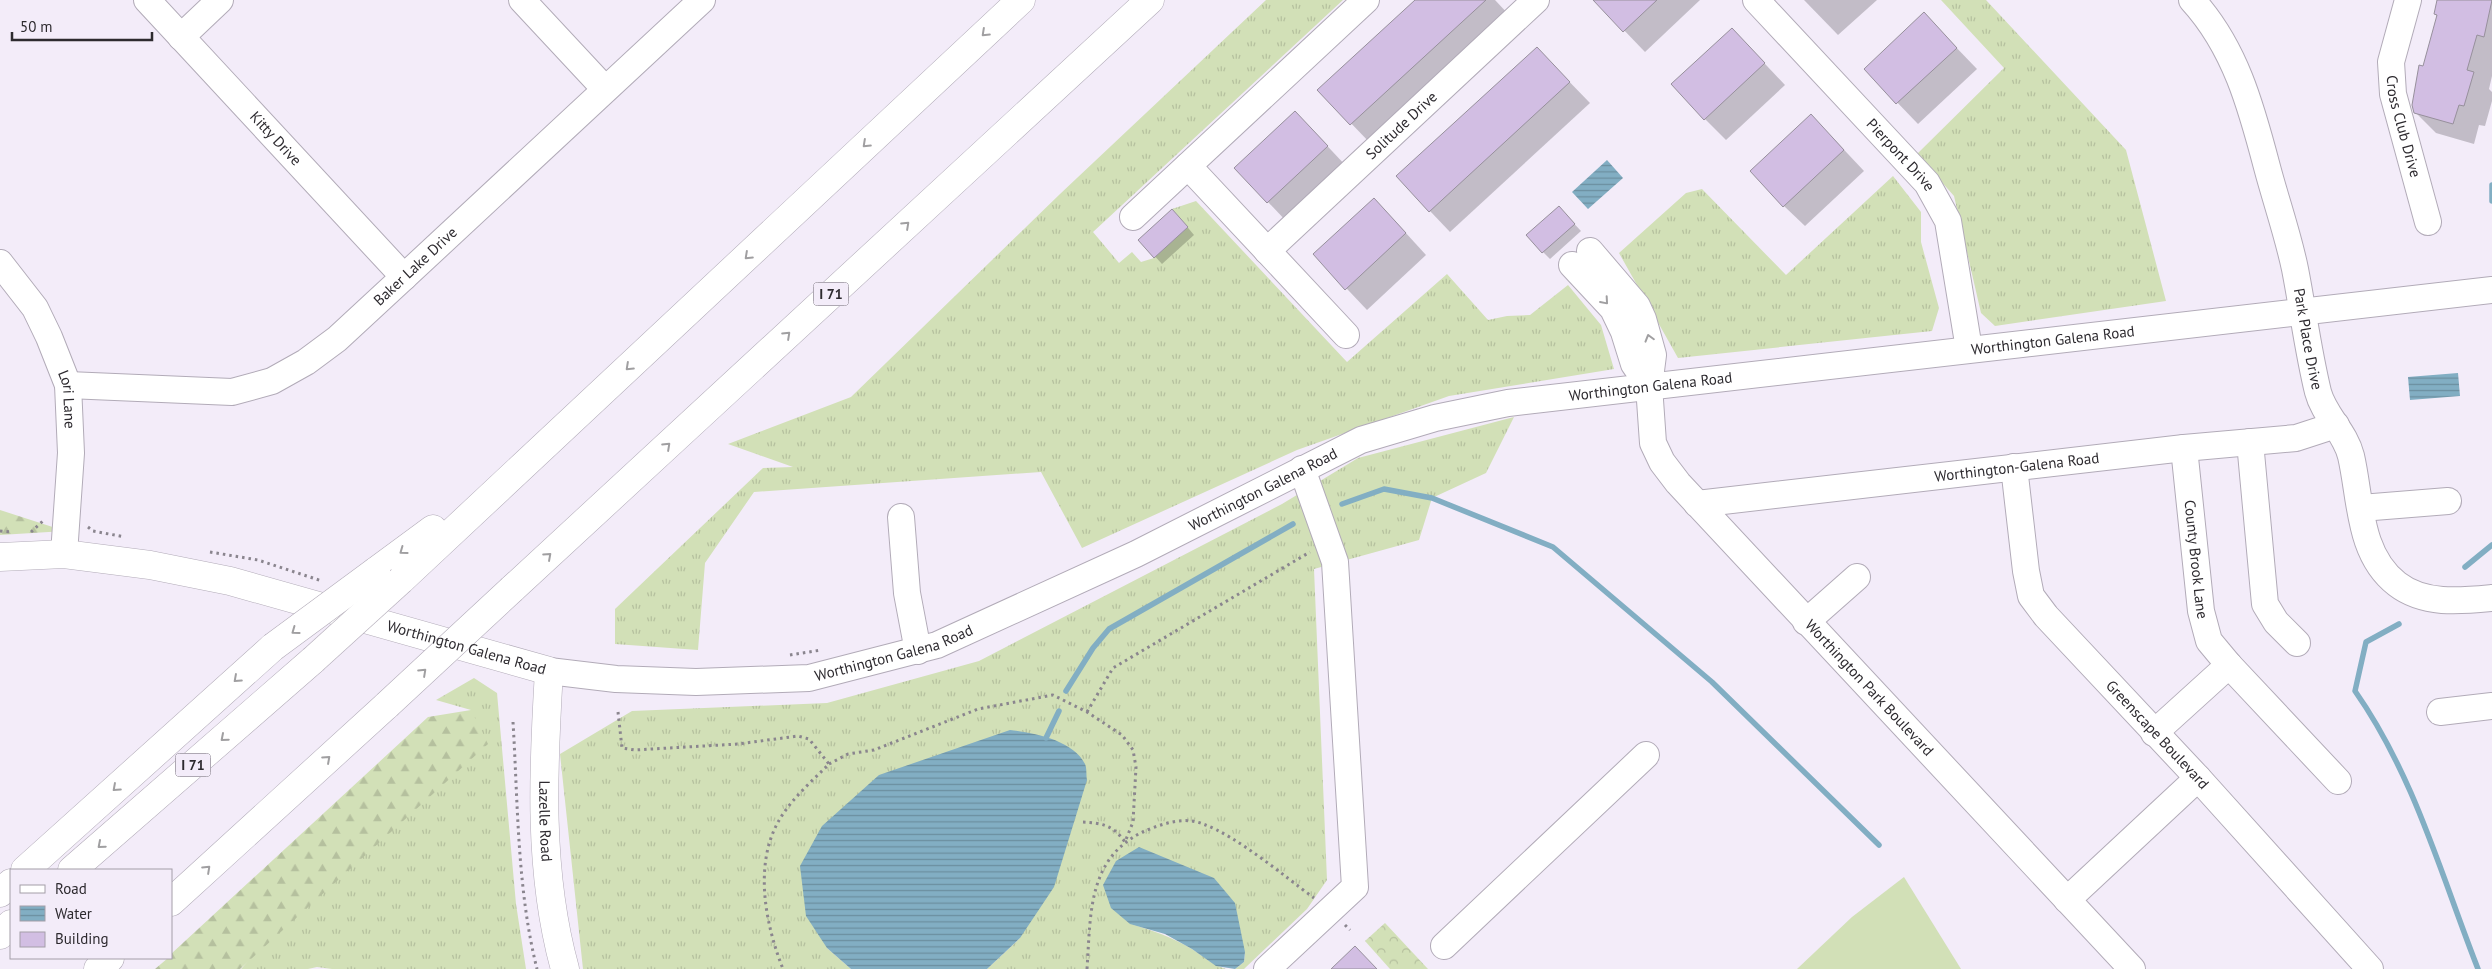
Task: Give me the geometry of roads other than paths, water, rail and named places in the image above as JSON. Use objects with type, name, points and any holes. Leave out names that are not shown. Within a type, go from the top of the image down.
[{"type":"main road","name":"I 71","points":[[73,869],[314,660],[388,575],[541,449],[1020,0]]},
{"type":"main road","name":"I 71","points":[[172,901],[1150,0]]},
{"type":"main road","name":"Worthington Galena Road","points":[[0,557],[64,554],[150,565],[230,580],[549,671]]},
{"type":"main road","points":[[26,869],[273,647],[388,575]]},
{"type":"main road","name":"Lazelle Road","points":[[549,671],[543,778],[548,869],[565,969]]},
{"type":"main road","points":[[0,893],[10,884]]},
{"type":"main road","points":[[0,935],[10,925]]},
{"type":"main road","points":[[100,969],[111,959]]},
{"type":"street","name":"Kitty Drive","points":[[146,0],[404,277]]},
{"type":"street","points":[[181,37],[220,0]]},
{"type":"street","points":[[522,0],[605,89]]},
{"type":"street","name":"Baker Lake Drive","points":[[68,385],[232,392],[272,381],[306,362],[336,339],[404,277],[702,0]]},
{"type":"street","points":[[1133,217],[1366,0]]},
{"type":"street","name":"Solitude Drive","points":[[1267,251],[1536,0]]},
{"type":"street","name":"Pierpont Drive","points":[[1756,0],[1926,183],[1940,204],[1948,221],[1969,349]]},
{"type":"street","name":"Park Place Drive","points":[[2192,0],[2222,40],[2249,97],[2294,267],[2318,394],[2350,454],[2363,527],[2369,546],[2385,572],[2410,593],[2440,600],[2456,601],[2492,598]]},
{"type":"street","name":"Cross Club Drive","points":[[2408,0],[2391,62],[2393,94],[2428,222]]},
{"type":"street","points":[[1188,166],[1346,335]]},
{"type":"street","name":"Worthington Park Boulevard","points":[[1581,258],[1638,306],[1654,355],[1649,386],[1654,442],[1662,462],[1697,504],[1806,622],[2132,969]]},
{"type":"street","name":"Lori Lane","points":[[0,263],[35,308],[68,385],[71,453],[64,554]]},
{"type":"street","name":"Worthington Galena Road","points":[[549,671],[616,679],[687,682],[809,678],[918,652],[1136,554],[1361,440],[1435,418],[1508,403],[2492,290]]},
{"type":"street","name":"Worthington-Galena Road","points":[[1697,504],[2184,448],[2296,438],[2336,425]]},
{"type":"street","points":[[2250,442],[2265,604],[2276,622],[2297,643]]},
{"type":"street","name":"County Brook Lane","points":[[2184,448],[2201,611],[2210,641],[2229,665],[2338,781]]},
{"type":"street","name":"Greenscape Boulevard","points":[[2014,468],[2026,571],[2031,596],[2046,616],[2198,778],[2370,969]]},
{"type":"street","points":[[1267,969],[1355,887],[1335,562],[1302,469]]},
{"type":"street","points":[[2361,508],[2448,501]]},
{"type":"street","points":[[901,517],[908,593],[918,652]]},
{"type":"street","points":[[1806,622],[1856,578]]},
{"type":"street","points":[[2154,733],[2229,665]]},
{"type":"street","points":[[2440,712],[2492,706]]},
{"type":"street","points":[[1444,946],[1646,755]]},
{"type":"street","points":[[2067,900],[2198,778]]},
{"type":"water","points":[[1607,160],[1623,178],[1588,209],[1572,192]]},
{"type":"water","points":[[2458,373],[2460,396],[2410,400],[2408,377]]},
{"type":"water","points":[[1010,730],[1030,733],[1062,743],[1072,749],[1086,766],[1087,780],[1054,887],[1020,938],[987,969],[851,969],[827,948],[806,916],[800,866],[822,826],[879,775]]},
{"type":"water","points":[[1139,847],[1214,878],[1235,903],[1245,952],[1244,962],[1235,969],[1216,966],[1192,949],[1165,934],[1130,924],[1111,908],[1103,885],[1116,861]]},
{"type":"waterway","points":[[2492,185],[2492,201]]},
{"type":"waterway","points":[[1342,504],[1384,489],[1432,498],[1553,547],[1712,682],[1879,845]]},
{"type":"waterway","points":[[1066,691],[1093,648],[1109,629],[1293,524]]},
{"type":"waterway","points":[[2465,567],[2492,545]]},
{"type":"waterway","points":[[2399,624],[2366,642],[2355,691],[2376,723],[2410,791],[2425,826],[2478,969]]},
{"type":"waterway","points":[[1046,738],[1059,711]]}]
